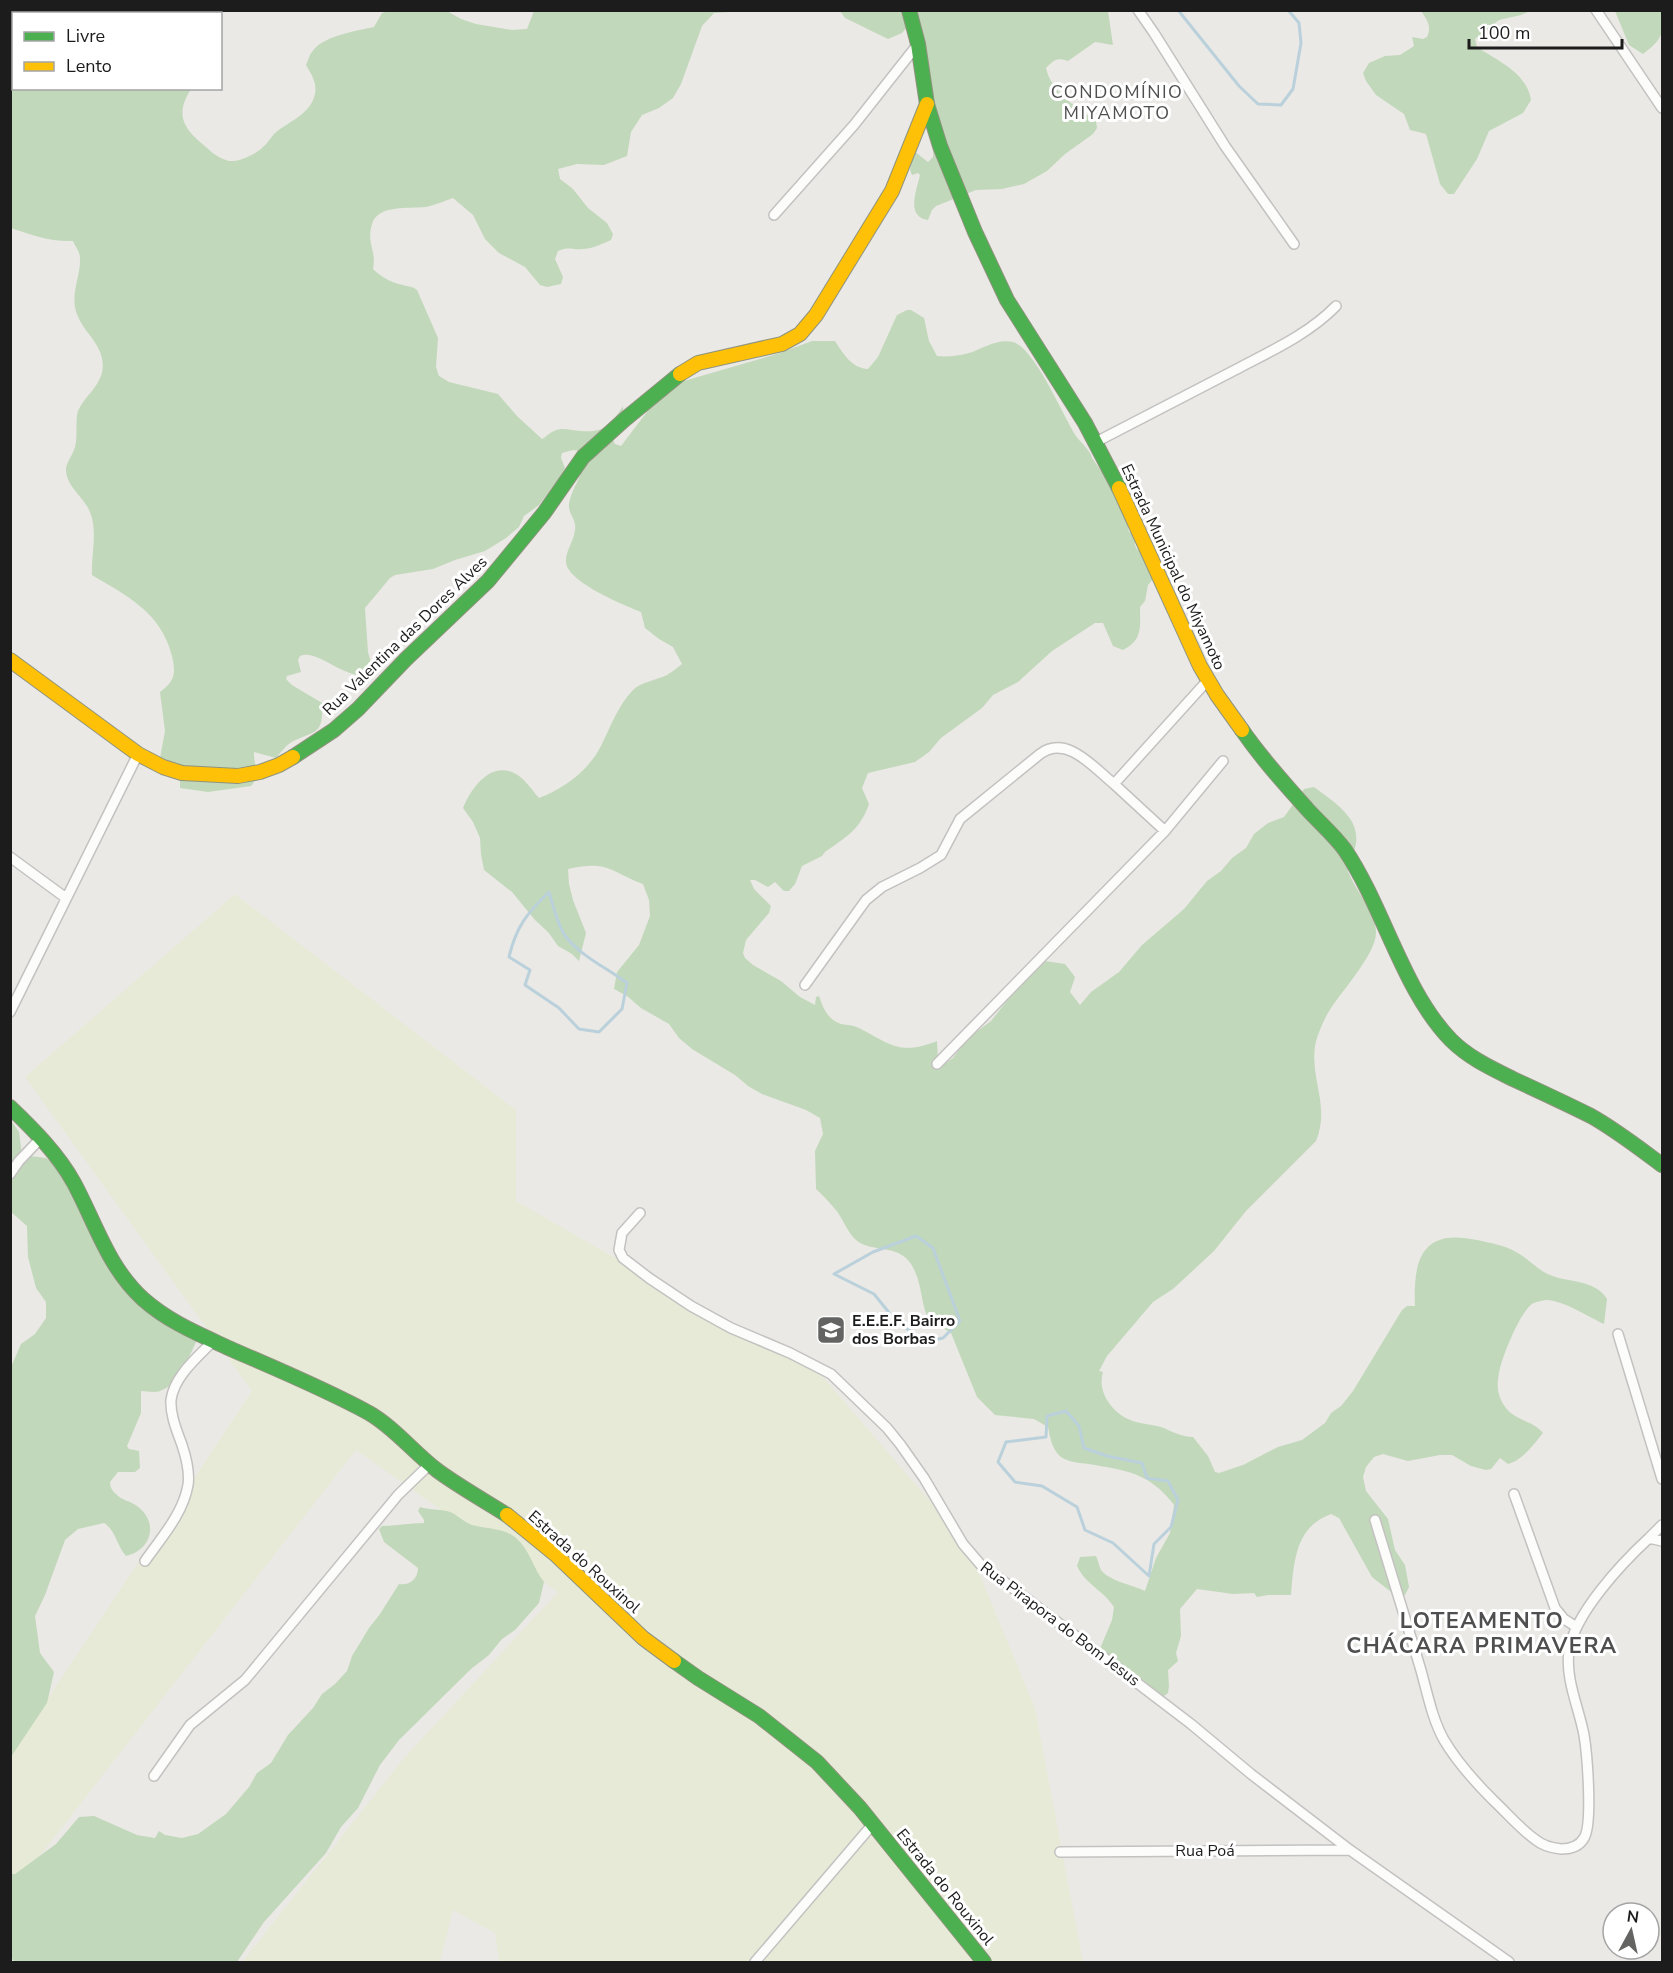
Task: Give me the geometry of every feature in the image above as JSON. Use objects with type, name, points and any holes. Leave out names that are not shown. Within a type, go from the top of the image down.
[{"type":"street","name":"Estrada Municipal do Miyamoto","points":[[909,10],[918,44],[927,104],[940,146],[975,232],[1007,300],[1096,442],[1208,680],[1266,764],[1344,849],[1369,892],[1421,999],[1451,1040],[1467,1054],[1487,1066],[1618,1132],[1662,1165]]},
{"type":"street","points":[[1138,10],[1225,146],[1294,244]]},
{"type":"street","points":[[1596,10],[1662,108]]},
{"type":"street","points":[[774,215],[854,125],[918,44]]},
{"type":"street","name":"Rua Valentina das Dores Alves","points":[[10,660],[138,754],[163,767],[182,773],[238,776],[260,772],[279,765],[334,730],[358,709],[406,659],[488,581],[544,513],[583,457],[676,376],[698,363],[782,344],[800,334],[816,315],[892,191],[927,104]]},
{"type":"street","points":[[1096,442],[1308,329],[1336,306]]},
{"type":"street","points":[[1114,784],[1208,680]]},
{"type":"street","points":[[805,985],[873,893],[941,855],[960,819],[1048,748],[1065,747],[1074,752],[1114,784],[1165,831]]},
{"type":"street","points":[[10,1012],[138,754]]},
{"type":"street","points":[[937,1064],[1165,831],[1223,761]]},
{"type":"street","points":[[10,857],[66,898]]},
{"type":"street","name":"Estrada do Rouxinol","points":[[10,1107],[40,1139],[72,1180],[113,1264],[124,1279],[161,1315],[178,1325],[372,1414],[463,1489],[525,1528],[643,1638],[759,1716],[800,1748],[847,1793],[984,1962]]},
{"type":"street","points":[[10,1174],[40,1139]]},
{"type":"street","name":"Rua Pirapora do Bom Jesus","points":[[640,1213],[622,1233],[619,1250],[624,1258],[691,1306],[731,1328],[790,1353],[831,1374],[887,1428],[900,1444],[924,1478],[963,1544],[981,1565],[1191,1724],[1251,1774],[1350,1850],[1509,1962]]},
{"type":"street","points":[[1618,1334],[1662,1479]]},
{"type":"street","points":[[145,1561],[173,1521],[188,1485],[184,1452],[172,1414],[171,1400],[175,1387],[194,1360],[213,1341]]},
{"type":"street","points":[[154,1776],[190,1725],[245,1680],[398,1495],[430,1464]]},
{"type":"street","points":[[1514,1494],[1555,1608],[1564,1619],[1575,1626]]},
{"type":"street","points":[[1375,1520],[1443,1739],[1478,1784],[1536,1841],[1548,1847],[1569,1849],[1584,1840],[1590,1820],[1584,1737],[1569,1672],[1569,1651],[1575,1626],[1620,1567],[1662,1525]]},
{"type":"street","points":[[1649,1538],[1662,1541]]},
{"type":"street","points":[[755,1962],[873,1824]]},
{"type":"street","name":"Rua Poá","points":[[1060,1852],[1350,1850]]},
{"type":"green space","points":[[10,11],[216,11],[12,12],[12,90],[190,90],[182,114],[187,128],[219,157],[233,161],[256,152],[275,133],[302,114],[310,105],[315,95],[315,86],[306,65],[317,46],[340,35],[374,27],[382,13],[388,11],[447,11],[476,24],[512,30],[527,29],[534,11],[745,11],[714,13],[702,26],[681,84],[673,98],[659,108],[642,115],[631,132],[627,156],[604,165],[577,164],[558,169],[560,179],[573,189],[588,208],[607,223],[613,234],[611,240],[593,247],[558,251],[555,259],[563,277],[561,284],[547,287],[540,285],[525,267],[499,253],[485,239],[473,215],[453,198],[426,207],[388,210],[375,218],[370,231],[374,257],[373,269],[391,281],[417,290],[438,338],[436,367],[439,376],[449,382],[498,394],[542,439],[558,429],[590,431],[602,428],[613,420],[623,406],[623,414],[613,440],[615,444],[621,446],[653,404],[677,383],[780,353],[812,341],[835,341],[852,363],[868,369],[878,357],[897,315],[907,310],[924,318],[929,341],[937,356],[965,354],[1007,341],[1021,347],[1030,356],[1076,436],[1122,500],[1129,532],[1135,535],[1135,546],[1148,558],[1157,574],[1148,585],[1145,601],[1140,607],[1140,627],[1137,637],[1123,650],[1113,646],[1103,623],[1095,623],[1052,651],[1018,682],[993,695],[982,708],[941,738],[929,752],[915,762],[868,773],[862,788],[869,804],[857,827],[822,856],[802,866],[795,884],[789,891],[784,891],[775,882],[768,887],[755,880],[750,880],[754,889],[771,906],[769,913],[746,940],[743,953],[753,965],[781,981],[800,997],[815,1005],[816,997],[819,996],[827,1013],[836,1022],[857,1027],[888,1043],[904,1048],[914,1048],[937,1041],[938,1063],[944,1064],[953,1058],[967,1039],[991,1021],[1017,988],[1045,961],[1065,964],[1075,977],[1070,992],[1080,1005],[1091,992],[1119,972],[1142,945],[1184,909],[1207,881],[1246,848],[1254,834],[1268,823],[1284,817],[1304,789],[1314,787],[1339,806],[1352,821],[1355,830],[1354,851],[1346,852],[1348,872],[1371,913],[1376,933],[1371,951],[1329,1012],[1316,1041],[1314,1054],[1321,1115],[1316,1141],[1246,1211],[1214,1251],[1173,1289],[1153,1302],[1107,1356],[1099,1371],[1103,1372],[1104,1393],[1116,1411],[1132,1421],[1193,1437],[1208,1456],[1215,1472],[1219,1473],[1243,1465],[1278,1447],[1302,1440],[1325,1423],[1331,1413],[1341,1406],[1353,1391],[1402,1310],[1407,1306],[1415,1306],[1416,1274],[1419,1261],[1433,1243],[1458,1237],[1497,1244],[1520,1255],[1550,1275],[1596,1288],[1607,1299],[1604,1324],[1567,1305],[1545,1300],[1533,1303],[1527,1309],[1512,1336],[1499,1373],[1500,1397],[1510,1412],[1543,1433],[1523,1456],[1508,1464],[1500,1458],[1491,1469],[1486,1470],[1471,1466],[1452,1455],[1408,1461],[1383,1454],[1374,1457],[1366,1467],[1363,1477],[1366,1491],[1388,1519],[1395,1550],[1405,1565],[1409,1587],[1405,1595],[1395,1595],[1372,1577],[1339,1518],[1331,1514],[1319,1520],[1303,1537],[1295,1558],[1291,1595],[1257,1597],[1254,1593],[1233,1594],[1197,1589],[1180,1609],[1181,1636],[1176,1653],[1178,1661],[1168,1670],[1168,1693],[1157,1701],[1152,1700],[1143,1683],[1118,1674],[1101,1659],[1099,1651],[1112,1620],[1114,1607],[1085,1578],[1077,1566],[1080,1557],[1096,1556],[1105,1574],[1145,1591],[1156,1558],[1170,1533],[1174,1505],[1156,1486],[1136,1475],[1061,1457],[1053,1447],[1048,1427],[1034,1419],[995,1415],[977,1397],[951,1333],[935,1325],[929,1319],[919,1282],[907,1259],[895,1252],[868,1246],[856,1240],[838,1213],[816,1189],[815,1151],[823,1134],[820,1118],[748,1086],[735,1075],[692,1049],[679,1038],[669,1024],[614,989],[617,972],[639,945],[650,916],[649,900],[643,884],[600,866],[568,869],[573,900],[586,933],[579,961],[558,946],[512,892],[484,870],[480,838],[463,808],[471,792],[483,778],[498,771],[516,774],[539,798],[558,789],[583,771],[596,755],[627,696],[636,687],[667,675],[682,664],[673,647],[645,628],[641,612],[586,585],[569,570],[566,558],[575,526],[569,504],[581,473],[580,451],[562,453],[561,458],[565,468],[561,476],[539,505],[524,516],[519,527],[506,538],[485,551],[433,569],[395,575],[390,578],[365,608],[368,652],[372,666],[367,675],[348,672],[314,656],[300,656],[298,660],[301,672],[287,676],[286,679],[322,703],[319,728],[290,743],[276,758],[254,752],[257,774],[251,786],[208,792],[180,788],[180,778],[160,758],[165,731],[160,692],[169,684],[174,672],[167,641],[160,628],[141,607],[92,575],[94,535],[90,512],[66,474],[66,468],[76,443],[78,411],[100,378],[103,363],[97,346],[82,324],[75,307],[79,254],[73,241],[49,239],[11,228]]},
{"type":"green space","points":[[840,11],[1108,11],[1113,45],[1095,42],[1068,61],[1056,60],[1046,68],[1053,85],[1073,105],[1096,121],[1097,128],[1093,134],[1065,154],[1047,171],[1024,184],[1002,189],[976,190],[936,206],[928,220],[921,218],[917,214],[914,202],[920,175],[918,173],[912,175],[910,170],[914,151],[928,162],[933,157],[934,108],[908,26],[902,33],[888,39],[845,18]]},
{"type":"green space","points":[[1421,11],[1530,11],[1499,20],[1475,39],[1477,47],[1518,75],[1524,82],[1531,100],[1523,113],[1489,131],[1477,159],[1454,194],[1448,194],[1440,184],[1426,134],[1410,130],[1404,114],[1376,95],[1363,73],[1369,63],[1385,56],[1400,55],[1414,46],[1412,37],[1423,39],[1427,37],[1429,26]]},
{"type":"green space","points":[[1615,11],[1662,11],[1662,31],[1658,40],[1643,54],[1629,45]]},
{"type":"green space","points":[[235,894],[516,1110],[516,1201],[823,1377],[967,1544],[1035,1708],[1083,1962],[499,1962],[495,1933],[453,1910],[440,1962],[242,1962],[404,1758],[558,1592],[356,1450],[25,1875],[11,1874],[11,1754],[252,1391],[25,1077]]},
{"type":"green space","points":[[10,1119],[19,1132],[22,1155],[46,1158],[56,1165],[108,1257],[197,1340],[183,1369],[173,1383],[158,1392],[141,1391],[141,1413],[127,1446],[129,1449],[139,1451],[140,1468],[135,1472],[118,1472],[110,1482],[113,1492],[144,1512],[150,1527],[147,1542],[135,1553],[126,1556],[111,1529],[104,1523],[78,1529],[65,1540],[35,1616],[40,1653],[54,1672],[47,1703],[11,1757],[11,1367],[21,1344],[35,1334],[46,1318],[46,1302],[36,1288],[28,1257],[27,1226],[11,1212]]},
{"type":"green space","points":[[420,1507],[444,1510],[472,1525],[501,1531],[516,1538],[525,1548],[544,1582],[539,1603],[515,1630],[502,1639],[489,1655],[471,1669],[399,1740],[380,1765],[358,1808],[341,1827],[326,1853],[264,1922],[237,1962],[15,1962],[11,1958],[11,1874],[15,1874],[56,1844],[79,1817],[94,1816],[137,1835],[155,1838],[159,1831],[165,1835],[182,1838],[198,1834],[226,1814],[249,1787],[257,1773],[271,1763],[288,1735],[313,1708],[322,1694],[347,1671],[352,1656],[399,1584],[406,1584],[415,1578],[418,1568],[384,1542],[379,1529],[382,1526],[424,1523],[418,1511]]},
{"type":"waterway","points":[[1178,10],[1239,86],[1258,104],[1281,105],[1293,89],[1301,43],[1299,23],[1288,10]]},
{"type":"waterway","points":[[549,892],[558,922],[566,937],[587,956],[627,983],[622,1009],[599,1032],[579,1029],[559,1008],[525,985],[530,970],[509,957],[523,921],[549,892]]},
{"type":"waterway","points":[[916,1236],[933,1248],[960,1321],[943,1338],[925,1342],[895,1320],[874,1294],[834,1274],[873,1252],[916,1236]]},
{"type":"waterway","points":[[1066,1411],[1079,1426],[1084,1448],[1107,1456],[1142,1463],[1147,1478],[1168,1481],[1178,1500],[1171,1527],[1154,1544],[1149,1576],[1113,1543],[1085,1530],[1077,1507],[1042,1486],[1015,1482],[998,1462],[1006,1442],[1046,1437],[1047,1416],[1066,1411]]},
{"type":"traffic: fast","points":[[909,10],[918,44],[927,104],[940,146],[975,232],[1007,300],[1085,423],[1119,488]]},
{"type":"traffic: fast","points":[[293,757],[334,730],[358,709],[406,659],[488,581],[544,513],[583,457],[680,374]]},
{"type":"traffic: fast","points":[[1242,730],[1274,771],[1345,850],[1359,873],[1420,998],[1434,1020],[1451,1040],[1488,1067],[1600,1121],[1662,1165]]},
{"type":"traffic: fast","points":[[10,1107],[61,1162],[112,1259],[131,1287],[143,1299],[175,1322],[198,1334],[369,1413],[438,1471],[507,1515]]},
{"type":"traffic: fast","points":[[674,1661],[759,1716],[817,1762],[860,1808],[984,1962]]},
{"type":"traffic: slow","points":[[680,374],[698,363],[782,344],[800,334],[816,315],[892,191],[927,104]]},
{"type":"traffic: slow","points":[[1119,488],[1200,666],[1242,730]]},
{"type":"traffic: slow","points":[[10,660],[138,754],[163,767],[182,773],[238,776],[260,772],[293,757]]},
{"type":"traffic: slow","points":[[507,1515],[555,1554],[643,1638],[674,1661]]},
{"type":"place","name":"E.E.E.F. Bairro dos Borbas","points":[[831,1330]]},
{"type":"district","name":"CONDOMÍNIO MIYAMOTO","points":[[1117,102]]},
{"type":"district","name":"LOTEAMENTO CHÁCARA PRIMAVERA","points":[[1482,1634]]}]
